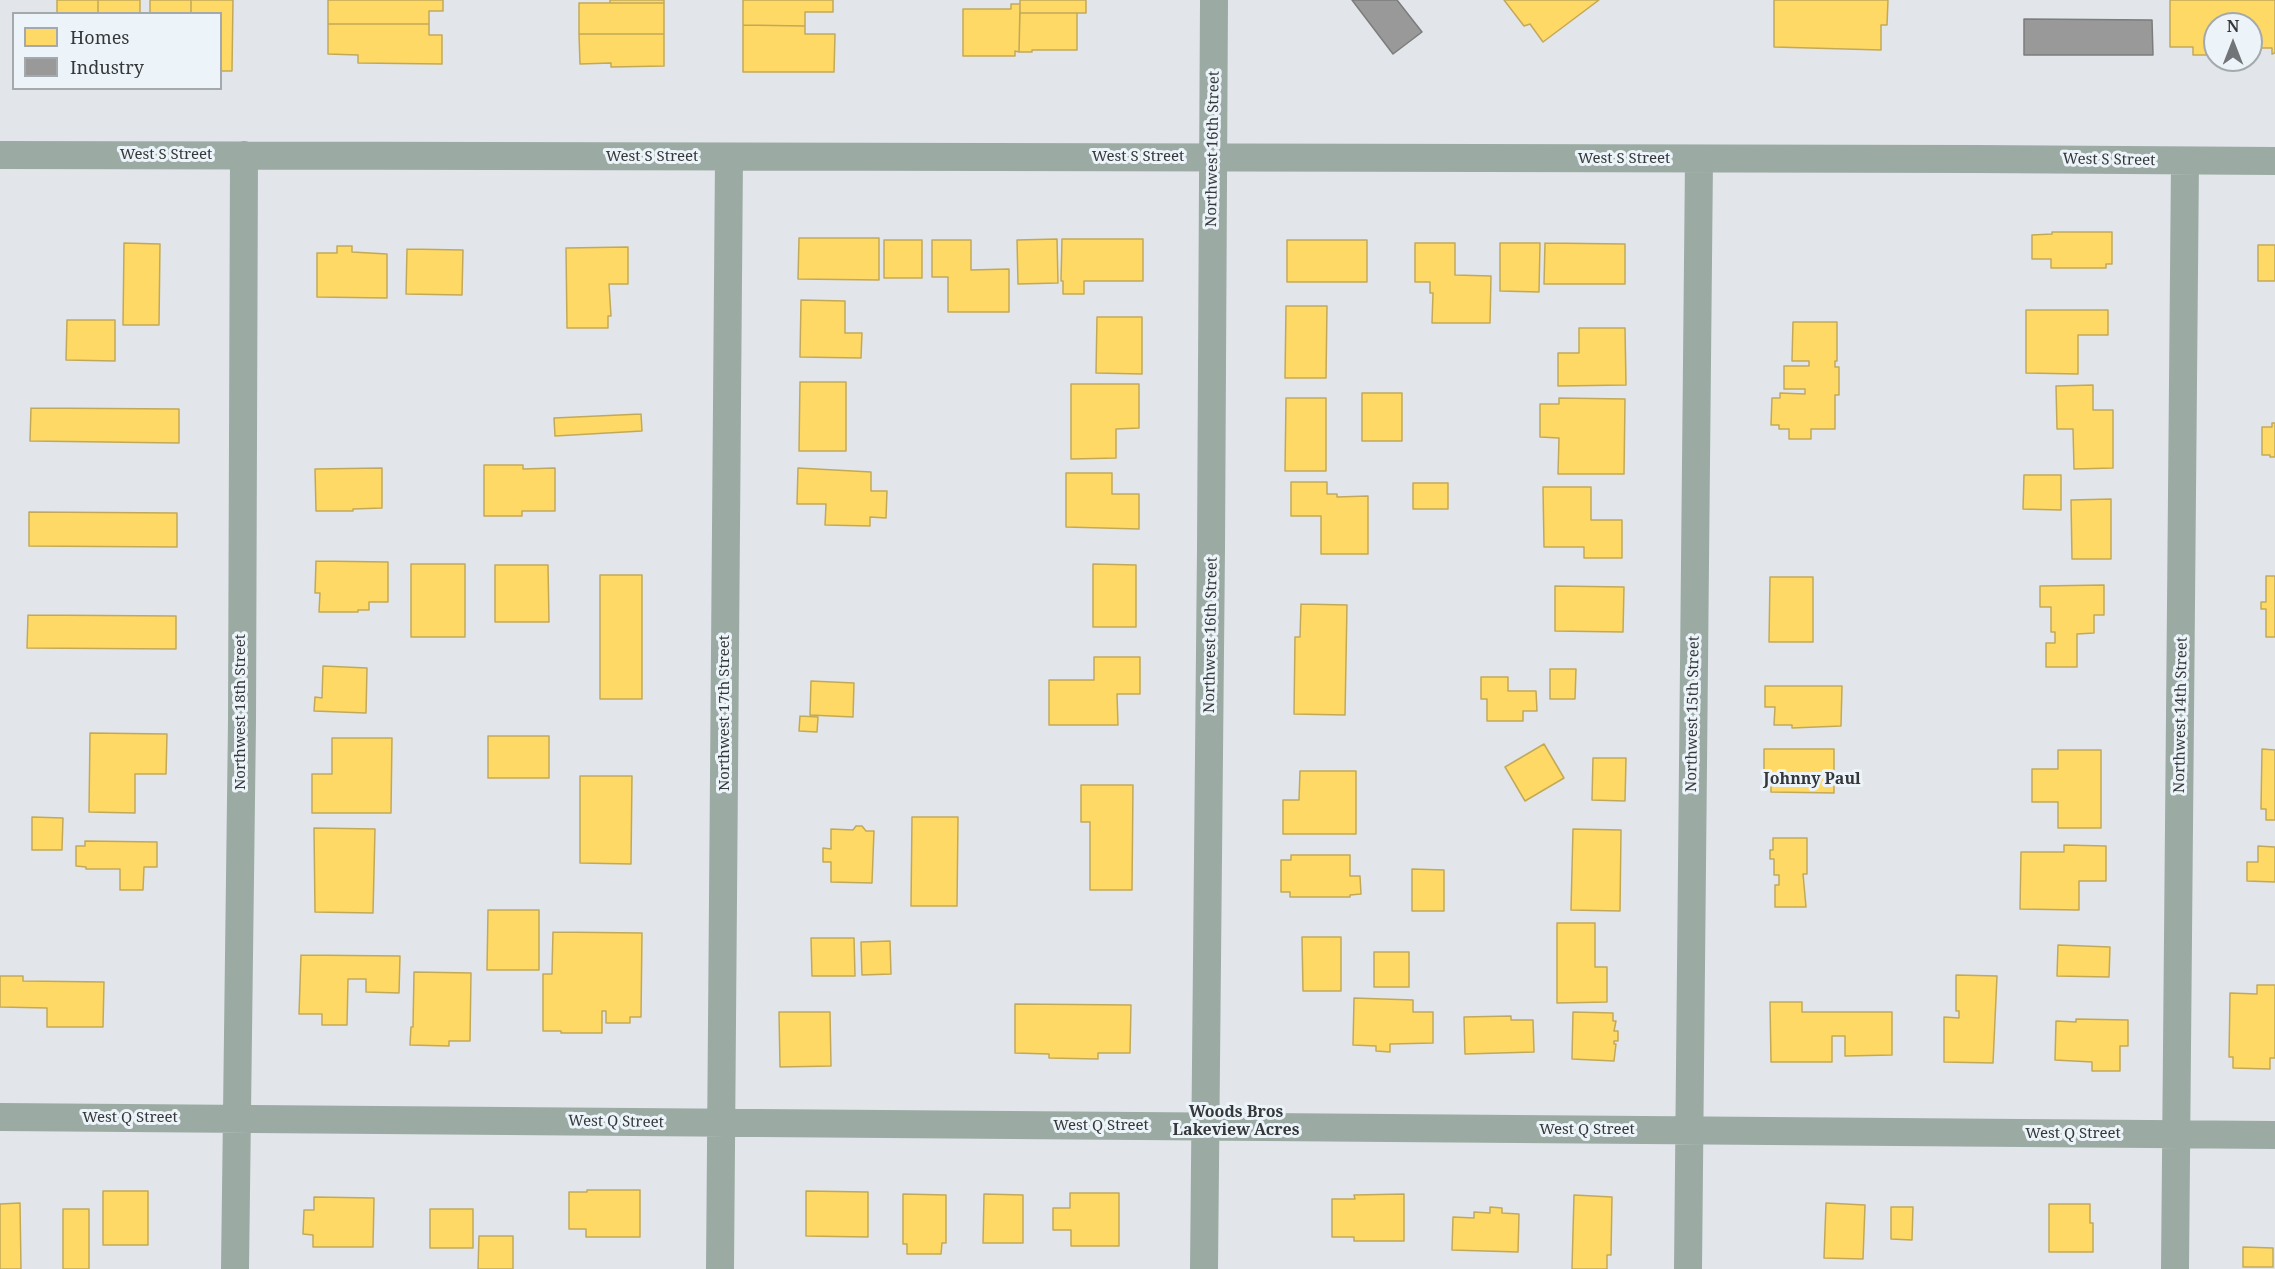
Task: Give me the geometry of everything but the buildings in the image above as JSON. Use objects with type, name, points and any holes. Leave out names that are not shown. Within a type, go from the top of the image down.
[{"type":"street","name":"Northwest 16th Street","points":[[1204,1269],[1214,0]]},
{"type":"street","name":"West S Street","points":[[0,155],[2275,161]]},
{"type":"street","name":"Northwest 18th Street","points":[[236,1269],[242,721],[244,155]]},
{"type":"street","name":"Northwest 17th Street","points":[[720,1269],[729,157]]},
{"type":"street","name":"Northwest 15th Street","points":[[1688,1269],[1699,159]]},
{"type":"street","name":"Northwest 14th Street","points":[[2175,1269],[2185,161]]},
{"type":"street","name":"West Q Street","points":[[0,1117],[2275,1135]]},
{"type":"district","name":"Johnny Paul","points":[[1812,779]]},
{"type":"district","name":"Woods Bros Lakeview Acres","points":[[1236,1121]]}]
